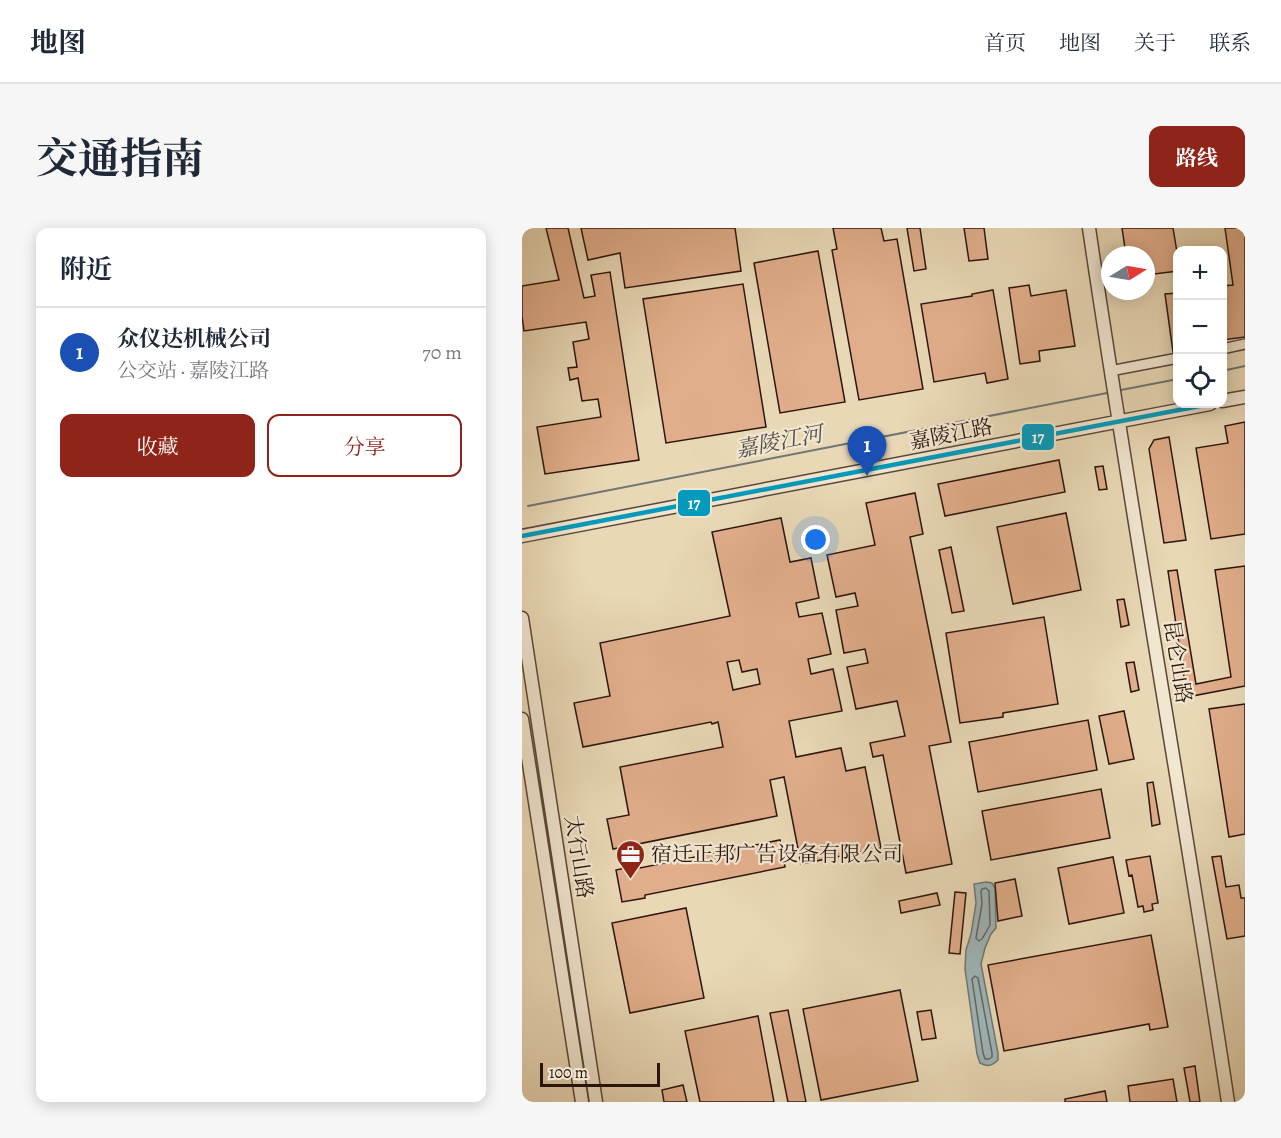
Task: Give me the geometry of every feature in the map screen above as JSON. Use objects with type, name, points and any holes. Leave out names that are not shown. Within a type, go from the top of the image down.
[{"type":"street","name":"昆仑山路","points":[[1089,228],[1228,1102]]},
{"type":"street","points":[[1227,347],[1245,344]]},
{"type":"street","points":[[1110,371],[1173,358]]},
{"type":"street","points":[[1227,400],[1245,397]]},
{"type":"street","name":"嘉陵江路","points":[[522,536],[1190,408]]},
{"type":"street","name":"太行山路","points":[[522,618],[596,1102]]},
{"type":"street","name":"太行山路","points":[[522,719],[582,1102]]},
{"type":"water","points":[[992,883],[995,888],[996,928],[985,948],[981,964],[998,1053],[998,1060],[992,1065],[980,1063],[977,1054],[965,969],[966,950],[976,903],[974,884]]},
{"type":"building","points":[[546,228],[568,228],[584,298],[595,296],[591,275],[610,272],[639,460],[545,474],[537,427],[601,417],[598,399],[582,401],[578,378],[570,380],[568,368],[577,367],[573,342],[589,339],[586,322],[524,331],[522,286],[559,280]]},
{"type":"building","points":[[581,228],[735,228],[741,271],[625,288],[620,253],[588,260]]},
{"type":"building","points":[[833,228],[881,228],[884,241],[897,239],[923,389],[859,400],[832,250],[837,249]]},
{"type":"building","points":[[907,228],[920,228],[926,269],[914,271]]},
{"type":"building","points":[[964,228],[984,228],[988,259],[969,261]]},
{"type":"building","points":[[1122,228],[1173,228],[1176,246],[1173,246],[1173,272],[1155,274],[1155,246],[1125,246]]},
{"type":"building","points":[[1225,228],[1245,228],[1245,337],[1227,339],[1227,286],[1233,285]]},
{"type":"building","points":[[818,251],[845,402],[780,413],[754,263]]},
{"type":"building","points":[[743,284],[766,427],[666,443],[643,299]]},
{"type":"building","points":[[1029,285],[1031,296],[1066,290],[1075,346],[1039,351],[1040,361],[1020,364],[1009,288]]},
{"type":"building","points":[[993,290],[1008,379],[987,383],[985,373],[934,382],[921,304],[972,296],[972,294]]},
{"type":"building","points":[[1173,293],[1173,352],[1165,294]]},
{"type":"building","points":[[1245,422],[1245,534],[1211,539],[1196,448],[1228,443],[1225,426]]},
{"type":"building","points":[[1169,437],[1186,540],[1164,543],[1149,449],[1154,440]]},
{"type":"building","points":[[1059,460],[1065,492],[945,516],[938,484]]},
{"type":"building","points":[[1103,466],[1107,489],[1099,490],[1095,467]]},
{"type":"building","points":[[915,493],[923,534],[910,537],[951,742],[929,746],[952,864],[906,873],[883,755],[873,757],[870,743],[905,736],[897,701],[856,709],[847,667],[868,663],[865,649],[844,653],[836,610],[858,606],[855,593],[836,597],[827,555],[875,545],[866,503]]},
{"type":"building","points":[[1066,513],[1081,590],[1013,604],[997,527]]},
{"type":"building","points":[[781,518],[790,562],[811,558],[819,598],[796,603],[799,617],[822,613],[831,654],[808,659],[811,674],[833,669],[842,711],[789,721],[796,757],[841,748],[846,771],[865,767],[881,848],[801,864],[784,777],[770,780],[777,816],[613,849],[607,819],[629,815],[620,767],[723,747],[718,722],[583,747],[574,703],[610,696],[600,643],[730,616],[712,532]],"holes":[[[739,660],[742,672],[757,669],[760,684],[733,690],[727,662]]]},
{"type":"building","points":[[951,547],[964,611],[952,613],[939,550]]},
{"type":"building","points":[[1245,566],[1245,686],[1187,697],[1168,571],[1177,570],[1196,684],[1231,677],[1215,570]]},
{"type":"building","points":[[1124,599],[1129,625],[1121,627],[1117,600]]},
{"type":"building","points":[[1044,617],[1058,704],[1003,713],[1003,717],[960,723],[946,633]]},
{"type":"building","points":[[1134,662],[1139,690],[1131,692],[1126,663]]},
{"type":"building","points":[[1245,704],[1245,834],[1229,837],[1209,709]]},
{"type":"building","points":[[1124,711],[1134,759],[1109,764],[1099,716]]},
{"type":"building","points":[[1088,720],[1097,770],[978,792],[969,742]]},
{"type":"building","points":[[1153,782],[1160,824],[1152,826],[1147,783]]},
{"type":"building","points":[[1101,789],[1110,838],[991,860],[982,811]]},
{"type":"building","points":[[780,840],[785,867],[645,895],[645,898],[622,902],[616,870],[639,865],[640,868]]},
{"type":"building","points":[[1150,856],[1158,903],[1152,904],[1153,910],[1144,912],[1143,906],[1138,907],[1132,875],[1129,876],[1126,860]]},
{"type":"building","points":[[1221,856],[1226,887],[1239,885],[1241,898],[1245,898],[1245,936],[1227,939],[1212,857]]},
{"type":"building","points":[[1113,857],[1124,913],[1069,924],[1058,868]]},
{"type":"building","points":[[1015,879],[1022,916],[998,921],[995,883]]},
{"type":"building","points":[[955,892],[966,893],[960,954],[949,953]]},
{"type":"building","points":[[937,893],[940,905],[901,913],[899,901]]},
{"type":"building","points":[[686,908],[704,998],[630,1013],[612,923]]},
{"type":"building","points":[[1151,935],[1168,1027],[1150,1030],[1149,1024],[1004,1051],[988,965]]},
{"type":"building","points":[[900,990],[918,1081],[821,1100],[803,1009]]},
{"type":"building","points":[[788,1010],[806,1102],[788,1102],[770,1013]]},
{"type":"building","points":[[931,1010],[936,1038],[922,1040],[917,1012]]},
{"type":"building","points":[[758,1016],[774,1102],[700,1102],[685,1031]]},
{"type":"building","points":[[1195,1066],[1200,1102],[1190,1102],[1184,1068]]},
{"type":"building","points":[[1173,1079],[1177,1102],[1130,1102],[1128,1086]]},
{"type":"building","points":[[683,1085],[687,1102],[664,1102],[662,1090]]},
{"type":"building","points":[[1105,1091],[1107,1102],[1065,1102],[1065,1099]]},
{"type":"waterway","name":"嘉陵江河","points":[[1227,370],[1245,366]]},
{"type":"waterway","name":"嘉陵江河","points":[[1121,390],[1173,380]]},
{"type":"waterway","name":"嘉陵江河","points":[[528,506],[1107,393]]},
{"type":"transit line","name":"17","points":[[522,536],[1189,408]]},
{"type":"place","name":"众仪达机械公司","points":[[867,476]]},
{"type":"place","name":"宿迁正邦广告设备有限公司","points":[[630,880]]}]
